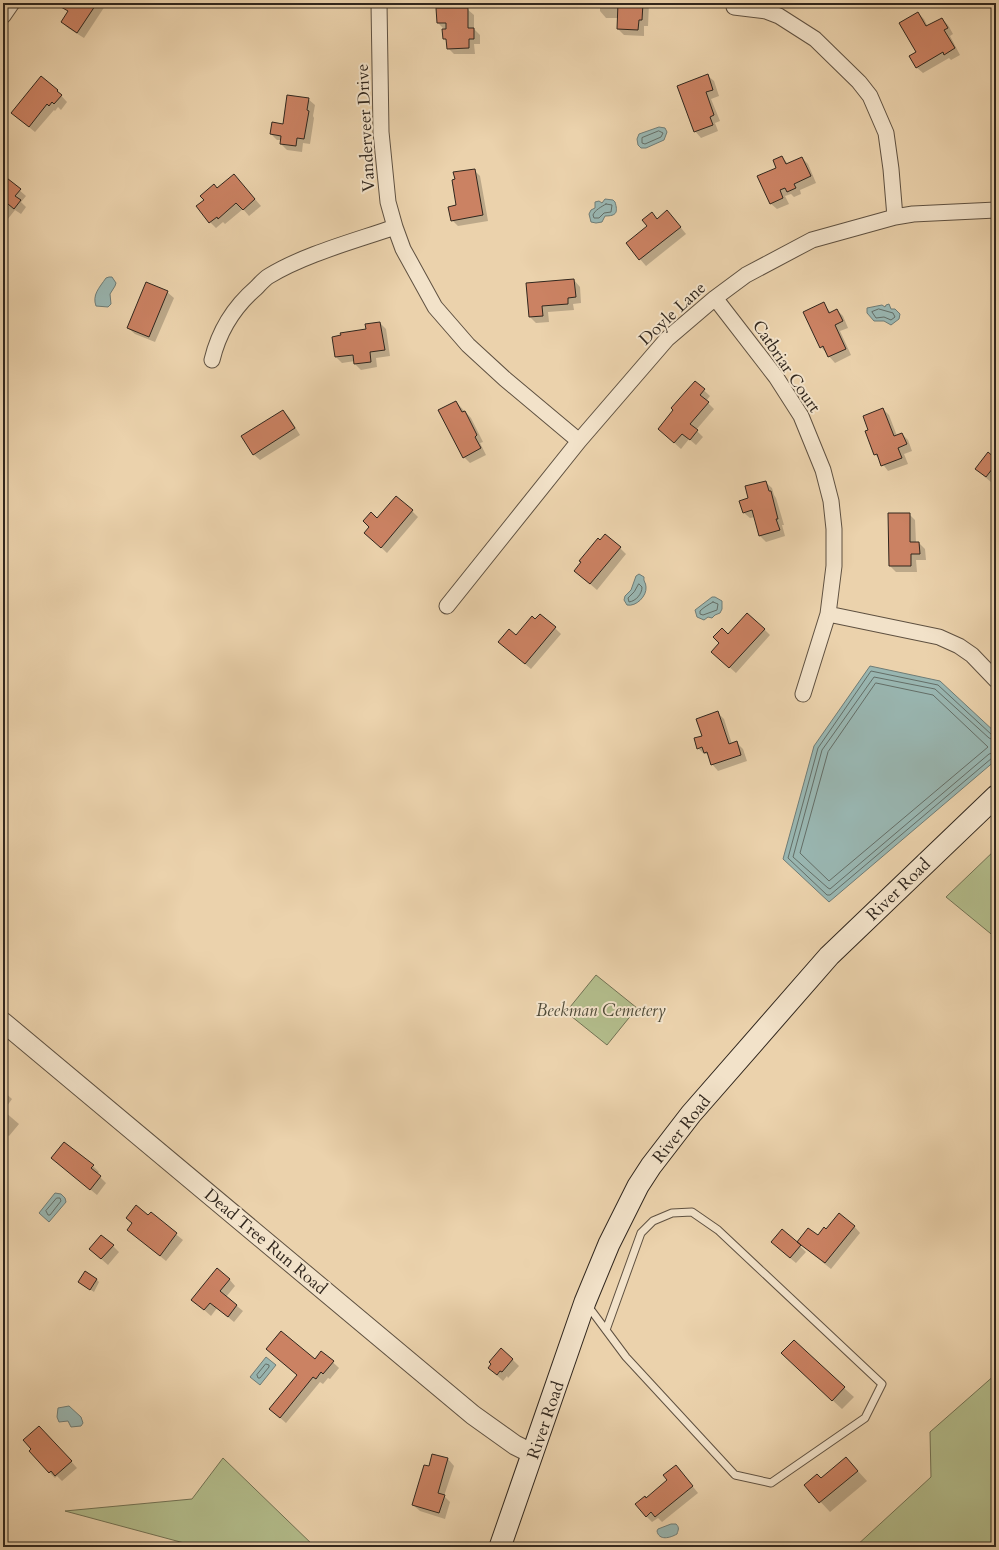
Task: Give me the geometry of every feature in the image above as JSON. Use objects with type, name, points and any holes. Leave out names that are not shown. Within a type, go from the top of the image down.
[{"type":"main road","name":"River Road","points":[[500,1547],[586,1302],[609,1244],[638,1186],[651,1166],[691,1114],[829,956],[996,796]]},
{"type":"street","points":[[3,16],[12,3]]},
{"type":"street","name":"Vanderveer Drive","points":[[379,3],[381,132],[388,202],[403,248],[435,307],[468,345],[505,379],[579,441]]},
{"type":"street","points":[[734,7],[766,11],[785,20],[815,39],[859,82],[870,96],[886,133],[895,217]]},
{"type":"street","name":"Doyle Lane","points":[[447,606],[579,441],[667,339],[715,298],[746,275],[812,240],[895,217],[913,214],[996,210]]},
{"type":"street","points":[[212,360],[216,344],[230,317],[247,296],[268,276],[297,262],[395,227]]},
{"type":"street","name":"Catbriar Court","points":[[715,298],[776,377],[801,416],[823,470],[831,501],[834,529],[834,566],[828,614],[803,694]]},
{"type":"street","points":[[828,614],[939,637],[959,646],[972,655],[996,680]]},
{"type":"street","name":"Dead Tree Run Road","points":[[3,1022],[473,1415],[515,1445],[533,1454]]},
{"type":"lane","points":[[586,1302],[606,1330],[626,1357],[735,1475],[771,1483],[865,1418],[882,1384],[718,1230],[692,1212],[672,1213],[666,1215],[653,1221],[641,1233],[606,1330]]},
{"type":"green space","points":[[996,849],[996,938],[946,897]]},
{"type":"green space","name":"Beekman Cemetery","points":[[596,975],[637,1008],[607,1045],[566,1012]]},
{"type":"green space","points":[[996,1374],[996,1547],[855,1547],[931,1477],[930,1432]]},
{"type":"green space","points":[[223,1458],[315,1547],[199,1547],[65,1511],[192,1499]]},
{"type":"water","points":[[659,127],[665,128],[667,132],[664,140],[646,148],[641,148],[638,145],[637,139],[639,134]]},
{"type":"water","points":[[605,199],[613,200],[615,202],[616,213],[605,216],[602,222],[591,222],[589,214],[591,210],[595,208],[595,202],[599,201],[602,203]]},
{"type":"water","points":[[112,277],[116,283],[110,294],[111,304],[108,307],[96,306],[95,298],[97,292],[106,278]]},
{"type":"water","points":[[889,304],[891,309],[895,309],[900,314],[899,319],[891,325],[884,321],[874,321],[867,313],[867,308],[882,305],[885,307]]},
{"type":"water","points":[[639,574],[644,577],[646,584],[645,594],[637,603],[627,605],[624,600],[625,596],[631,590],[636,576]]},
{"type":"water","points":[[712,597],[722,601],[722,609],[720,613],[712,618],[708,617],[704,620],[697,617],[695,610]]},
{"type":"water","points":[[870,666],[940,681],[996,733],[996,760],[829,902],[783,859],[814,746]]},
{"type":"water","points":[[55,1193],[61,1194],[65,1198],[66,1202],[49,1222],[39,1213]]},
{"type":"water","points":[[266,1357],[276,1365],[260,1385],[250,1377]]},
{"type":"water","points":[[69,1406],[81,1417],[83,1423],[81,1426],[71,1427],[68,1421],[59,1422],[57,1417],[58,1408]]},
{"type":"water","points":[[671,1524],[677,1525],[677,1534],[665,1538],[658,1534],[658,1529]]},
{"type":"building","points":[[54,3],[97,3],[77,33],[61,22],[68,11]]},
{"type":"building","points":[[618,3],[643,3],[642,20],[639,20],[638,30],[617,29]]},
{"type":"building","points":[[436,8],[468,8],[468,28],[474,28],[474,39],[469,39],[469,48],[447,49],[446,39],[443,39],[442,29],[446,29],[446,23],[437,23]]},
{"type":"building","points":[[918,12],[926,26],[942,18],[948,28],[944,30],[955,48],[944,55],[943,52],[916,68],[909,56],[916,52],[899,23]]},
{"type":"building","points":[[708,74],[713,90],[706,92],[714,115],[710,117],[713,125],[694,132],[677,86]]},
{"type":"building","points":[[41,76],[62,95],[54,104],[52,102],[49,106],[47,104],[29,127],[11,113]]},
{"type":"building","points":[[287,95],[309,98],[307,110],[309,111],[304,139],[297,138],[296,146],[280,144],[281,136],[270,134],[272,122],[283,124]]},
{"type":"building","points":[[782,156],[786,164],[802,157],[811,176],[794,184],[796,188],[787,192],[785,188],[780,190],[783,198],[770,204],[757,176],[776,168],[773,160]]},
{"type":"building","points":[[475,169],[483,215],[451,221],[448,207],[456,205],[452,180],[455,179],[453,172]]},
{"type":"building","points":[[234,174],[255,199],[243,210],[236,203],[218,219],[217,217],[209,223],[196,206],[204,200],[200,196],[214,184],[217,188]]},
{"type":"building","points":[[3,175],[21,189],[15,196],[21,200],[14,209],[8,204],[3,211]]},
{"type":"building","points":[[667,210],[681,227],[639,260],[626,243],[647,226],[642,220],[652,212],[657,219]]},
{"type":"building","points":[[574,279],[576,297],[568,298],[568,304],[542,306],[543,316],[529,317],[526,283]]},
{"type":"building","points":[[146,282],[168,291],[149,337],[127,328]]},
{"type":"building","points":[[824,302],[829,313],[837,309],[843,321],[835,325],[846,349],[828,357],[823,346],[820,348],[803,312]]},
{"type":"building","points":[[380,322],[385,350],[370,352],[371,362],[354,364],[353,355],[335,357],[332,337],[341,335],[340,333],[366,329],[365,324]]},
{"type":"building","points":[[695,381],[705,389],[700,395],[709,402],[690,424],[698,430],[690,440],[682,434],[674,443],[658,429],[673,410],[671,408]]},
{"type":"building","points":[[456,401],[462,412],[465,411],[477,435],[475,437],[481,448],[463,458],[438,410]]},
{"type":"building","points":[[883,408],[894,436],[902,433],[907,444],[898,448],[902,458],[881,466],[877,454],[874,455],[865,431],[868,430],[863,416]]},
{"type":"building","points":[[283,410],[295,428],[253,455],[241,436]]},
{"type":"building","points":[[988,452],[996,459],[996,464],[986,477],[975,469]]},
{"type":"building","points":[[766,481],[769,491],[771,491],[778,519],[776,519],[780,530],[759,536],[752,510],[743,513],[739,501],[748,498],[745,486]]},
{"type":"building","points":[[396,496],[413,510],[381,548],[364,533],[369,527],[363,521],[371,512],[377,518]]},
{"type":"building","points":[[888,513],[910,513],[910,542],[919,542],[920,554],[911,554],[911,566],[889,566]]},
{"type":"building","points":[[605,534],[621,547],[590,584],[574,571],[581,562],[579,561],[598,538],[600,540]]},
{"type":"building","points":[[747,613],[765,629],[729,668],[711,652],[719,643],[713,637],[722,628],[728,634]]},
{"type":"building","points":[[540,614],[556,627],[525,664],[498,642],[509,629],[516,635],[532,616],[535,619]]},
{"type":"building","points":[[718,711],[729,744],[737,741],[741,755],[711,765],[707,752],[704,753],[702,747],[697,749],[694,738],[702,736],[696,719]]},
{"type":"building","points":[[64,1142],[94,1165],[91,1168],[101,1176],[90,1190],[51,1158]]},
{"type":"building","points":[[136,1205],[148,1215],[151,1212],[177,1233],[160,1256],[127,1230],[132,1223],[126,1218]]},
{"type":"building","points":[[839,1213],[855,1226],[825,1263],[797,1242],[808,1228],[818,1235],[824,1227],[826,1229]]},
{"type":"building","points":[[782,1229],[801,1245],[790,1258],[771,1242]]},
{"type":"building","points":[[101,1235],[114,1245],[101,1259],[89,1249]]},
{"type":"building","points":[[217,1268],[230,1279],[220,1291],[237,1305],[228,1317],[210,1303],[204,1310],[191,1300]]},
{"type":"building","points":[[85,1271],[97,1279],[90,1290],[78,1282]]},
{"type":"building","points":[[281,1331],[315,1359],[321,1351],[334,1361],[323,1374],[321,1372],[316,1379],[313,1377],[280,1418],[269,1409],[297,1375],[266,1349]]},
{"type":"building","points":[[794,1340],[845,1387],[832,1401],[781,1353]]},
{"type":"building","points":[[501,1348],[513,1359],[502,1372],[500,1371],[497,1375],[488,1368],[491,1364],[489,1362]]},
{"type":"building","points":[[39,1426],[72,1461],[55,1476],[51,1471],[49,1473],[29,1451],[31,1449],[23,1440]]},
{"type":"building","points":[[432,1454],[448,1458],[438,1493],[445,1495],[439,1513],[412,1505],[424,1465],[429,1466]]},
{"type":"building","points":[[846,1457],[858,1471],[819,1503],[804,1485],[817,1474],[821,1478]]},
{"type":"building","points":[[676,1465],[693,1486],[655,1517],[651,1512],[646,1517],[635,1504],[645,1496],[646,1498],[667,1480],[663,1475]]}]
